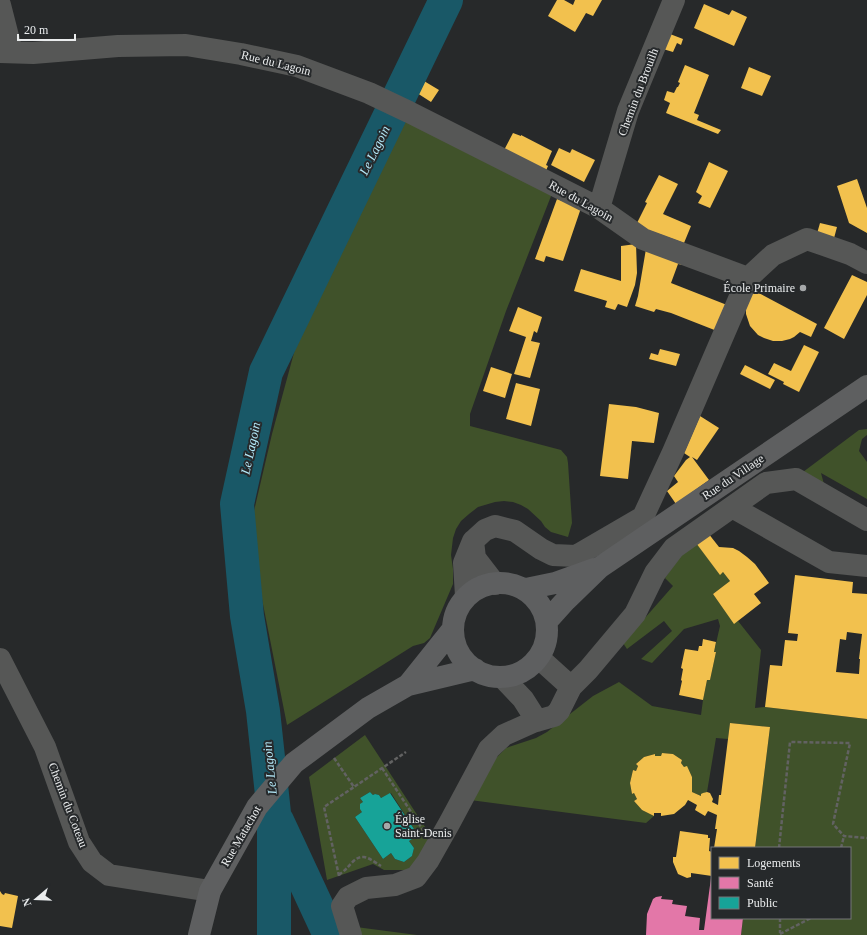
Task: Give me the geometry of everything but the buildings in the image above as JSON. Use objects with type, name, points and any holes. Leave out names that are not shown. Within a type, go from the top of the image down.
[{"type":"main road","name":"Rue du Village","points":[[548,620],[598,568],[867,386]]},
{"type":"main road","name":"Rue du Village","points":[[526,590],[598,568]]},
{"type":"main road","points":[[508,583],[526,590],[542,605],[548,620],[547,641],[539,658],[522,673],[504,678],[482,675],[464,662],[457,650],[452,630],[456,611],[466,596],[484,585],[508,583]]},
{"type":"main road","name":"Rue Matachot","points":[[408,685],[452,630]]},
{"type":"main road","name":"Rue Matachot","points":[[200,934],[210,891],[257,807],[294,763],[368,708],[408,685],[475,669]]},
{"type":"street","name":"Chemin du Brouilh","points":[[600,208],[628,111],[674,0]]},
{"type":"street","points":[[0,5],[6,52]]},
{"type":"street","name":"Rue du Lagoin","points":[[6,52],[33,53],[118,46],[186,45],[241,54],[297,66],[369,93],[409,112],[600,208],[643,239],[748,278]]},
{"type":"street","points":[[466,596],[464,563],[473,541],[485,530],[495,526],[515,531],[541,549],[553,555],[576,556],[643,516],[673,452],[748,278],[773,256],[807,239],[850,254],[867,263]]},
{"type":"street","points":[[351,935],[342,906],[348,897],[366,888],[395,885],[416,877],[428,861],[489,749],[504,735],[537,721],[554,716],[559,710],[571,687],[588,670],[635,614],[655,573],[674,548],[766,483],[796,479],[867,520]]},
{"type":"street","points":[[732,507],[829,562],[867,566]]},
{"type":"street","points":[[473,541],[475,558],[495,584]]},
{"type":"street","points":[[539,658],[571,687]]},
{"type":"street","name":"Chemin du Coteau","points":[[0,659],[45,747],[79,842],[92,862],[109,875],[210,891]]},
{"type":"street","points":[[504,678],[523,699],[537,721]]},
{"type":"path","points":[[323,742],[354,787]]},
{"type":"path","points":[[779,847],[790,742],[850,743],[833,824],[844,836],[867,838]]},
{"type":"path","points":[[344,903],[324,807],[406,752]]},
{"type":"path","points":[[382,768],[425,833]]},
{"type":"path","points":[[841,847],[844,836]]},
{"type":"path","points":[[339,875],[358,858],[364,857],[384,867]]},
{"type":"path","points":[[780,919],[780,934],[809,919]]},
{"type":"green space","points":[[402,116],[553,191],[506,311],[470,414],[470,426],[561,450],[567,457],[568,463],[572,523],[568,537],[551,532],[528,509],[513,502],[495,502],[478,507],[461,521],[456,529],[453,538],[451,555],[453,584],[430,638],[424,643],[413,646],[287,725],[256,569],[254,511],[272,434],[295,349],[322,289],[348,237]]},
{"type":"green space","points":[[867,429],[867,435],[862,439],[859,451],[867,462],[867,499],[821,473],[825,488],[803,472],[859,430]]},
{"type":"green space","points":[[696,543],[720,574],[723,572],[730,581],[713,594],[734,623],[738,621],[761,650],[755,708],[765,707],[867,719],[867,935],[741,935],[743,919],[851,919],[851,847],[755,847],[770,727],[730,723],[728,739],[716,738],[707,792],[701,796],[692,792],[692,777],[687,767],[684,767],[681,763],[682,760],[673,754],[662,753],[661,756],[655,756],[655,754],[644,757],[636,764],[638,766],[636,771],[633,770],[630,783],[632,794],[634,793],[637,799],[634,801],[642,810],[654,816],[646,823],[470,800],[495,759],[506,748],[536,738],[547,732],[593,696],[619,682],[652,706],[701,715],[707,680],[710,680],[716,652],[714,652],[720,626],[718,619],[684,629],[652,663],[641,659],[672,631],[664,621],[627,649],[623,643],[673,586],[665,578],[680,556]]},
{"type":"green space","points":[[365,735],[429,833],[423,857],[407,870],[384,870],[373,864],[327,880],[309,777]],"holes":[[[370,792],[373,795],[379,795],[381,798],[391,793],[418,835],[409,841],[414,848],[412,856],[404,862],[395,859],[391,853],[383,859],[355,817],[362,812],[363,802],[360,798]]]},
{"type":"green space","points":[[356,927],[417,935],[359,935]]},
{"type":"waterway","name":"Le Lagoin","points":[[274,935],[274,813],[263,711],[247,616],[237,504],[266,372],[446,0]]},
{"type":"waterway","points":[[277,821],[330,935]]},
{"type":"place","name":"École Primaire","points":[[803,288]]},
{"type":"place","name":"Église Saint-Denis","points":[[387,826]]}]
